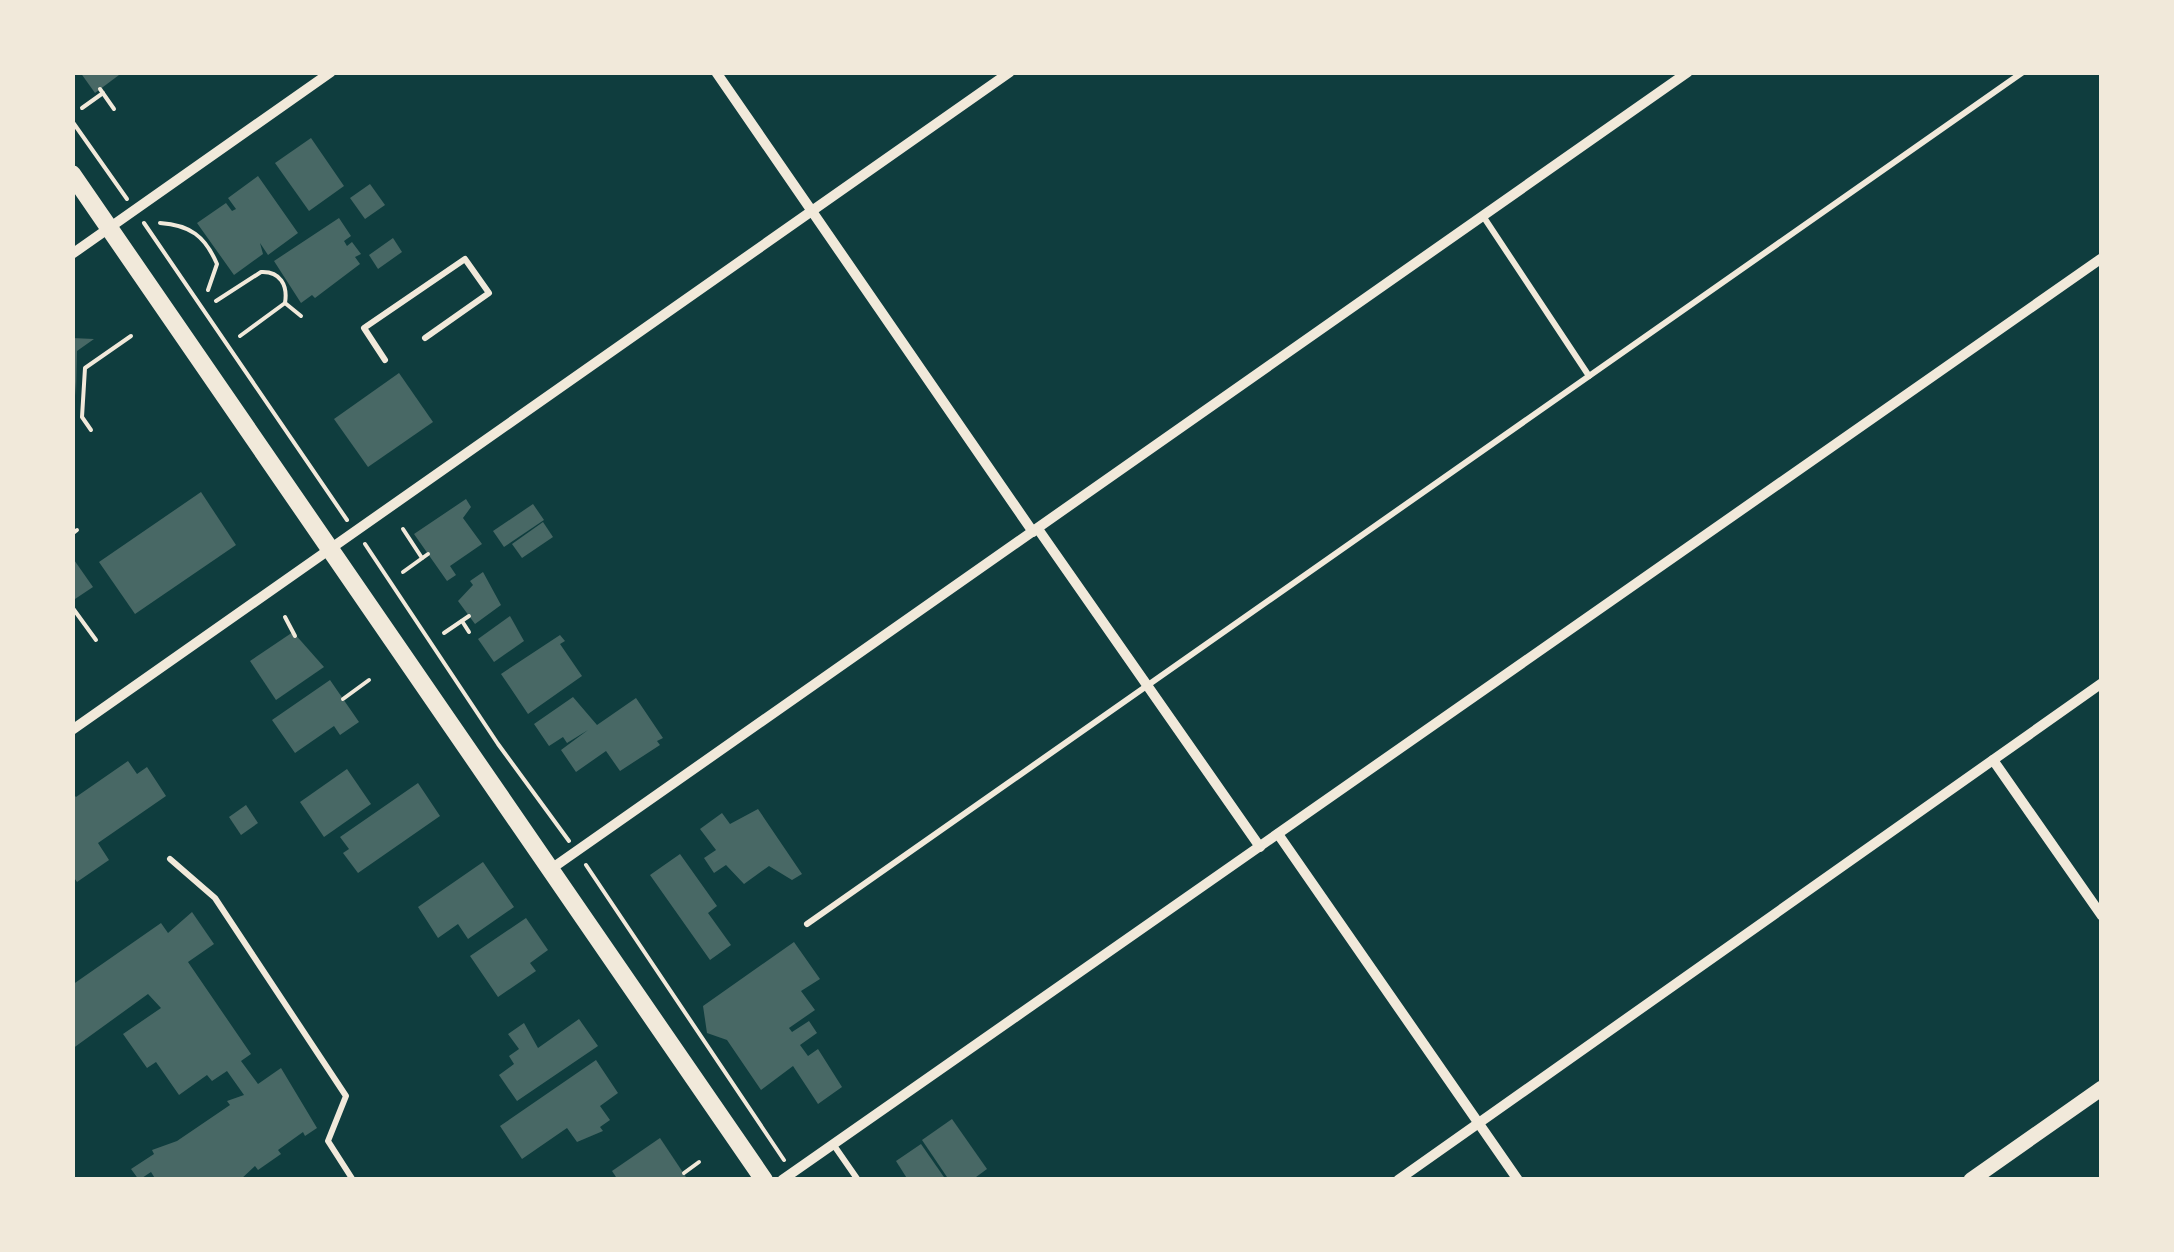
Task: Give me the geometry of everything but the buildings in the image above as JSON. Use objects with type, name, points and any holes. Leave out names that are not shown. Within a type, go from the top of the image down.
[{"type":"main road","points":[[72,174],[764,1180]]},
{"type":"street","points":[[72,254],[331,72]]},
{"type":"street","points":[[716,72],[1260,847]]},
{"type":"street","points":[[72,730],[329,546],[1010,72]]},
{"type":"street","points":[[551,869],[1688,72]]},
{"type":"street","points":[[782,1180],[2102,258]]},
{"type":"street","points":[[1398,1180],[2102,683]]},
{"type":"street","points":[[1993,760],[2102,916]]},
{"type":"street","points":[[1278,834],[1518,1180]]},
{"type":"street","points":[[1971,1180],[2102,1088]]},
{"type":"lane","points":[[807,924],[2023,72]]},
{"type":"lane","points":[[1483,216],[1590,376]]},
{"type":"lane","points":[[385,360],[364,328],[465,259],[489,293],[424,338]]},
{"type":"lane","points":[[170,859],[216,898],[346,1096],[328,1141],[353,1180]]},
{"type":"lane","points":[[833,1144],[858,1180]]},
{"type":"path","points":[[82,108],[101,91],[114,109]]},
{"type":"path","points":[[72,120],[124,194]]},
{"type":"path","points":[[141,218],[344,516]]},
{"type":"path","points":[[160,222],[194,230],[214,251],[217,270],[208,290]]},
{"type":"path","points":[[216,301],[266,272],[283,282],[285,302],[301,316]]},
{"type":"path","points":[[240,336],[285,302]]},
{"type":"path","points":[[91,430],[82,417],[85,368],[130,336]]},
{"type":"path","points":[[76,387],[84,388]]},
{"type":"path","points":[[402,529],[425,556],[403,572]]},
{"type":"path","points":[[362,540],[498,744],[568,838]]},
{"type":"path","points":[[72,607],[96,640]]},
{"type":"path","points":[[444,633],[469,616]]},
{"type":"path","points":[[285,617],[295,636]]},
{"type":"path","points":[[462,621],[469,632]]},
{"type":"path","points":[[343,699],[369,680]]},
{"type":"path","points":[[584,863],[782,1156]]},
{"type":"path","points":[[684,1173],[698,1162]]}]
